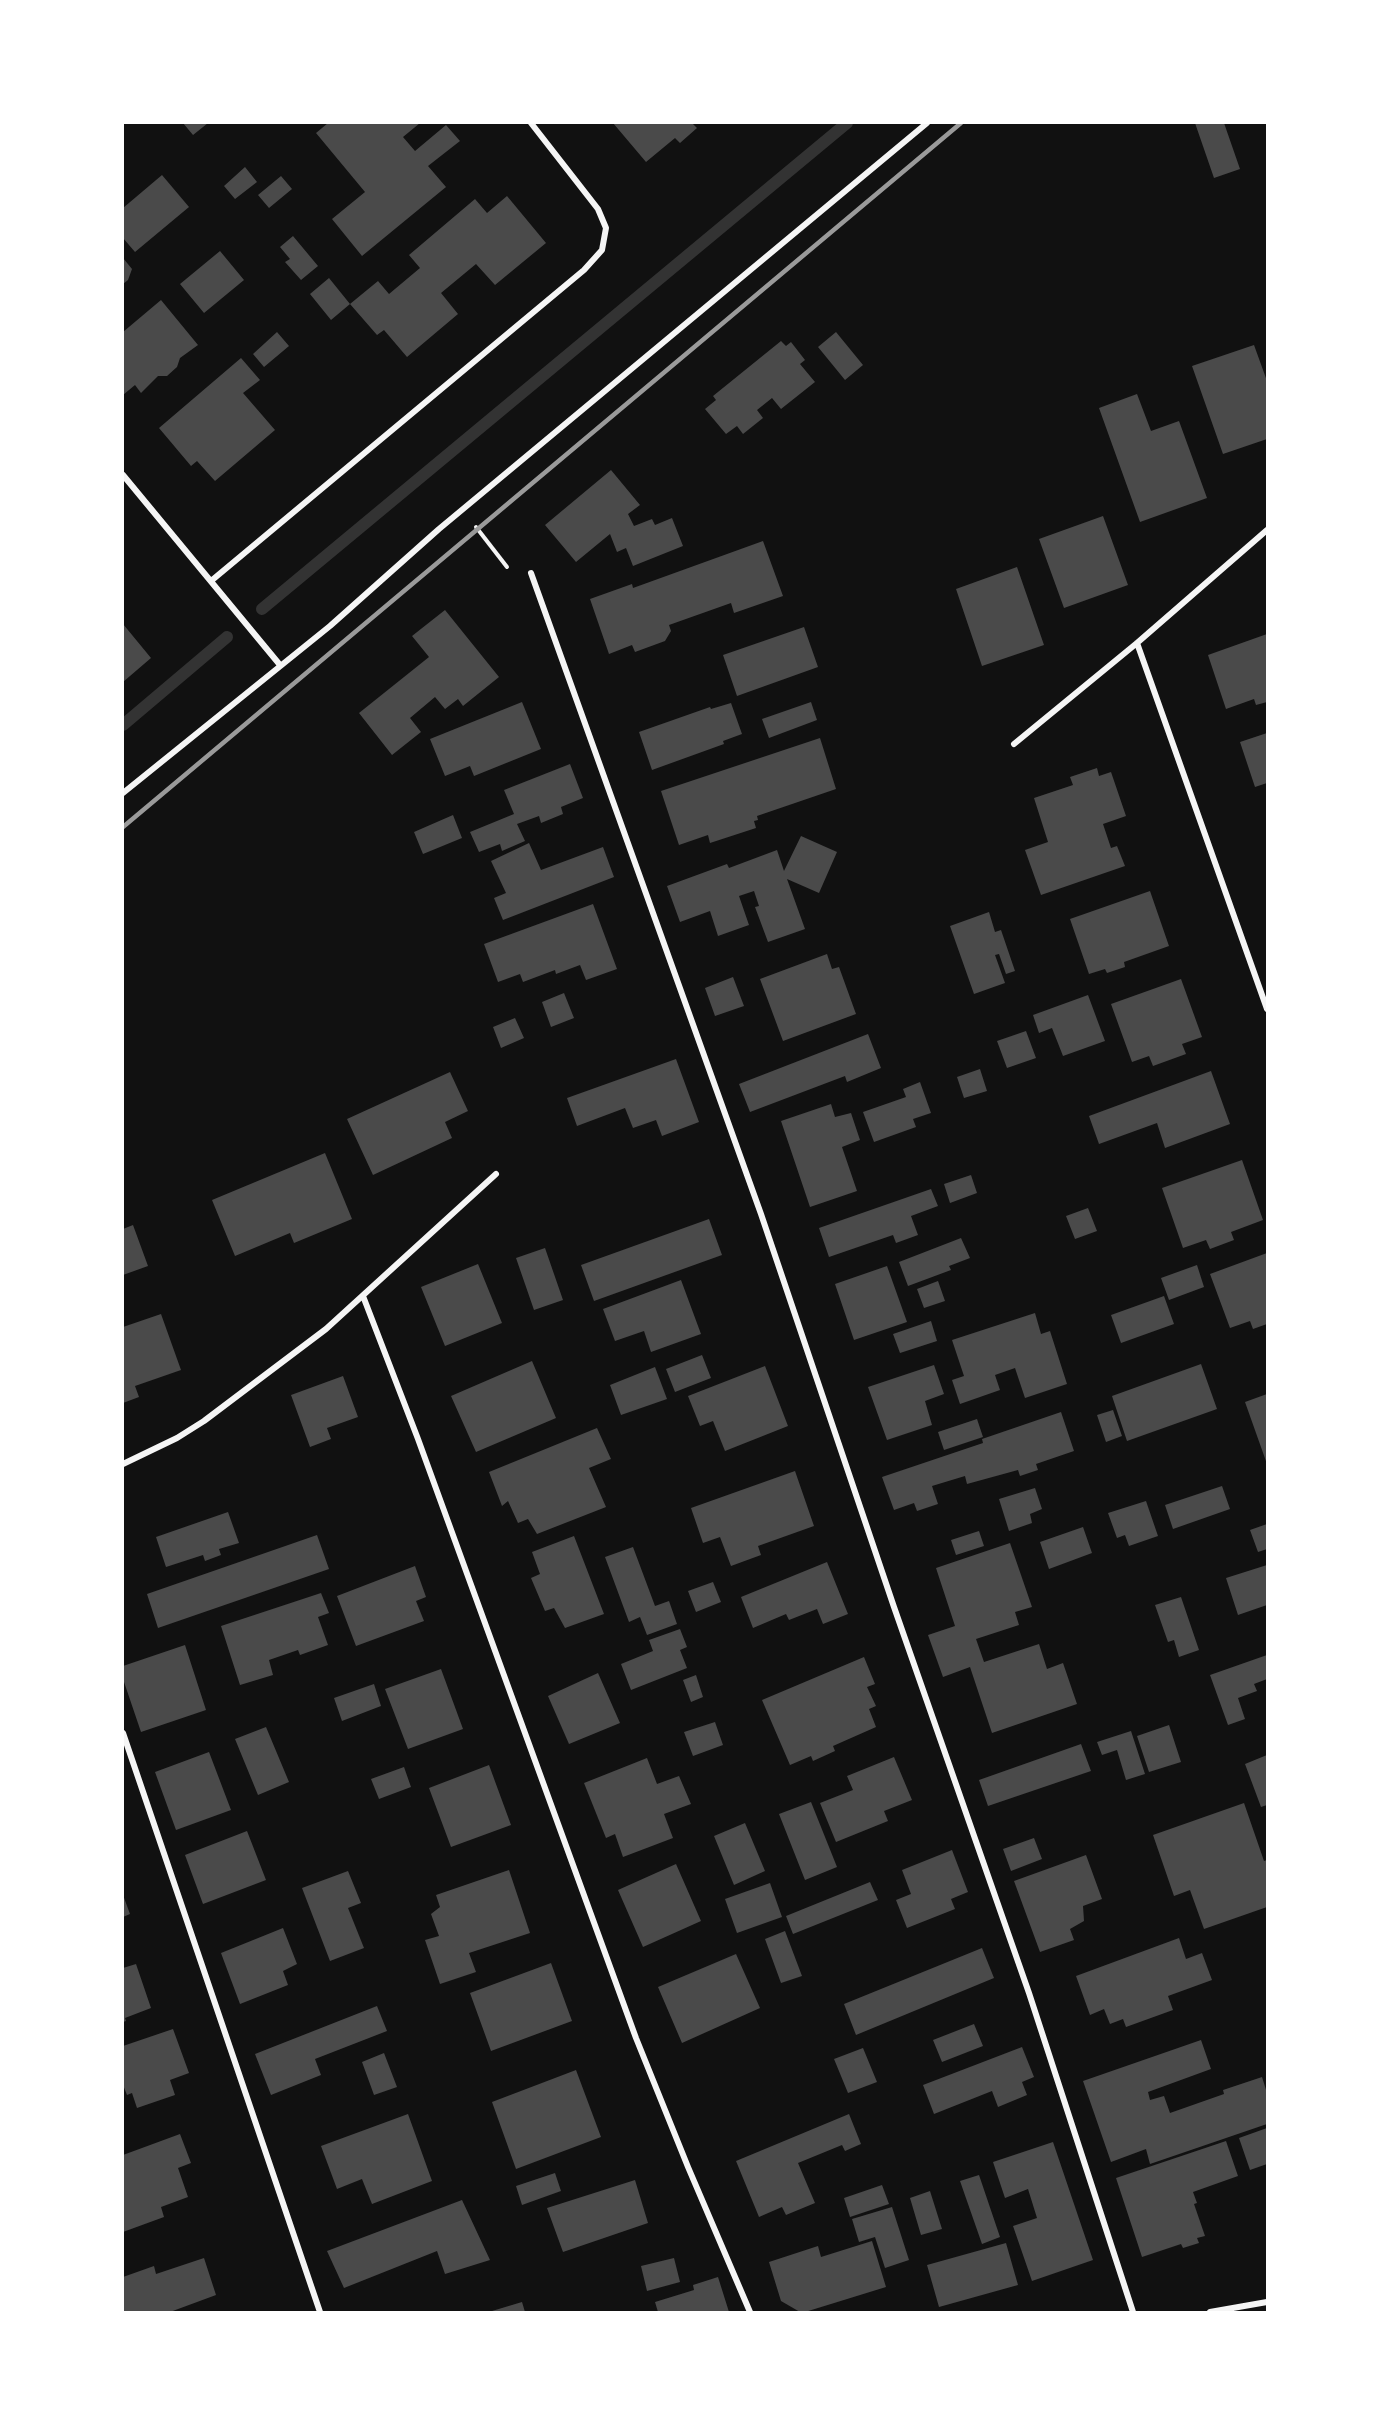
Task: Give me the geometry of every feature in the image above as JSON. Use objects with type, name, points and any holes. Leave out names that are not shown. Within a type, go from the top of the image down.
[{"type":"street","points":[[211,580],[584,270],[602,250],[606,228],[598,208],[531,123]]},
{"type":"street","points":[[123,794],[330,626],[463,510],[927,123]]},
{"type":"street","points":[[123,475],[280,665]]},
{"type":"street","points":[[1014,744],[1137,643],[1267,530]]},
{"type":"street","points":[[531,573],[761,1214],[894,1607],[1029,1993],[1132,2312]]},
{"type":"street","points":[[1137,643],[1267,1009]]},
{"type":"street","points":[[123,1464],[177,1438],[219,1410],[326,1329],[496,1174]]},
{"type":"street","points":[[363,1296],[418,1439],[636,2038],[750,2312]]},
{"type":"street","points":[[123,1733],[320,2312]]},
{"type":"street","points":[[1210,2312],[1267,2302]]},
{"type":"path","points":[[463,510],[507,567]]},
{"type":"building","points":[[183,123],[208,123],[193,135]]},
{"type":"building","points":[[328,123],[420,123],[403,137],[415,151],[446,125],[460,141],[428,166],[446,187],[362,256],[332,219],[365,192],[316,133]]},
{"type":"building","points":[[613,123],[692,123],[697,128],[680,143],[675,138],[646,162]]},
{"type":"building","points":[[1195,123],[1224,123],[1240,169],[1214,178]]},
{"type":"building","points":[[245,167],[257,182],[235,199],[224,186]]},
{"type":"building","points":[[162,175],[189,207],[135,252],[123,238],[123,208]]},
{"type":"building","points":[[281,176],[292,189],[269,208],[258,195]]},
{"type":"building","points":[[507,196],[546,243],[495,285],[476,264],[441,293],[458,314],[407,357],[384,330],[377,335],[350,304],[378,281],[389,294],[420,268],[409,255],[475,199],[487,213]]},
{"type":"building","points":[[293,236],[318,266],[301,280],[285,262],[290,259],[280,247]]},
{"type":"building","points":[[220,251],[244,280],[204,313],[180,284]]},
{"type":"building","points":[[123,258],[132,269],[128,280],[123,284]]},
{"type":"building","points":[[329,278],[350,304],[331,320],[310,294]]},
{"type":"building","points":[[161,300],[198,345],[180,358],[177,367],[167,376],[158,376],[141,393],[135,385],[123,395],[123,332]]},
{"type":"building","points":[[277,332],[289,346],[264,367],[253,354]]},
{"type":"building","points":[[836,332],[863,365],[845,380],[818,347]]},
{"type":"building","points":[[781,341],[786,346],[791,342],[805,360],[800,364],[815,382],[781,409],[772,398],[757,410],[763,418],[743,434],[737,426],[726,434],[705,409],[716,400],[713,396]]},
{"type":"building","points":[[1254,345],[1267,381],[1267,439],[1223,454],[1192,366]]},
{"type":"building","points":[[241,358],[260,380],[243,393],[275,430],[215,481],[197,461],[191,466],[159,428]]},
{"type":"building","points":[[1137,394],[1151,431],[1179,421],[1207,498],[1140,522],[1099,408]]},
{"type":"building","points":[[611,470],[640,505],[628,514],[634,526],[652,519],[655,525],[672,518],[683,546],[633,566],[626,548],[617,552],[610,534],[576,562],[545,525]]},
{"type":"building","points":[[1103,516],[1128,585],[1064,608],[1039,539]]},
{"type":"building","points":[[763,541],[783,596],[734,613],[731,603],[669,625],[671,631],[665,641],[635,652],[632,645],[609,654],[590,599],[632,584],[633,588]]},
{"type":"building","points":[[1017,567],[1044,645],[982,666],[956,589]]},
{"type":"building","points":[[445,610],[499,677],[463,706],[458,699],[445,709],[435,697],[410,718],[421,732],[392,755],[359,713],[429,657],[412,636]]},
{"type":"building","points":[[123,624],[151,658],[123,682]]},
{"type":"building","points":[[804,627],[818,667],[737,696],[723,655]]},
{"type":"building","points":[[1267,634],[1267,702],[1256,705],[1254,699],[1226,709],[1208,655]]},
{"type":"building","points":[[522,702],[541,749],[474,776],[470,766],[445,776],[430,739]]},
{"type":"building","points":[[811,702],[817,720],[769,738],[762,719]]},
{"type":"building","points":[[731,703],[742,734],[723,741],[724,744],[652,770],[639,732],[710,707],[711,709]]},
{"type":"building","points":[[1267,733],[1267,783],[1255,787],[1240,742]]},
{"type":"building","points":[[820,738],[836,789],[757,816],[758,820],[754,821],[756,828],[710,843],[708,835],[679,845],[661,791]]},
{"type":"building","points":[[570,764],[583,798],[561,807],[563,814],[541,823],[539,816],[517,824],[525,841],[502,851],[500,844],[479,852],[470,832],[514,814],[504,790]]},
{"type":"building","points":[[1097,768],[1099,776],[1111,772],[1126,816],[1103,824],[1111,848],[1117,846],[1125,866],[1041,895],[1025,850],[1048,842],[1034,798],[1073,785],[1070,777]]},
{"type":"building","points":[[453,815],[462,838],[423,854],[414,832]]},
{"type":"building","points":[[801,836],[837,852],[819,893],[787,879],[805,929],[768,942],[755,907],[759,906],[754,891],[739,896],[749,925],[718,936],[710,911],[680,922],[667,886],[727,864],[729,868],[777,850],[784,871]]},
{"type":"building","points":[[529,843],[541,870],[603,847],[614,877],[503,920],[494,898],[506,893],[491,861]]},
{"type":"building","points":[[1150,891],[1169,946],[1124,962],[1125,967],[1107,973],[1105,969],[1089,974],[1070,919]]},
{"type":"building","points":[[593,904],[617,969],[586,980],[580,965],[556,974],[555,970],[523,982],[520,974],[498,982],[484,944]]},
{"type":"building","points":[[989,912],[995,932],[1001,930],[1015,971],[1006,974],[999,954],[995,955],[1005,983],[974,994],[950,926]]},
{"type":"building","points":[[827,954],[832,969],[839,967],[856,1014],[783,1041],[760,979]]},
{"type":"building","points":[[733,977],[744,1006],[715,1016],[705,988]]},
{"type":"building","points":[[1181,979],[1202,1037],[1182,1044],[1186,1054],[1153,1066],[1149,1056],[1132,1062],[1111,1004]]},
{"type":"building","points":[[564,993],[574,1018],[551,1027],[542,1002]]},
{"type":"building","points":[[1088,995],[1105,1041],[1063,1056],[1052,1028],[1039,1033],[1033,1015]]},
{"type":"building","points":[[515,1018],[524,1038],[501,1048],[493,1027]]},
{"type":"building","points":[[1026,1031],[1036,1058],[1007,1068],[997,1041]]},
{"type":"building","points":[[868,1034],[881,1068],[847,1082],[845,1076],[750,1112],[739,1084]]},
{"type":"building","points":[[676,1059],[699,1122],[662,1136],[656,1120],[633,1128],[625,1108],[577,1126],[567,1098]]},
{"type":"building","points":[[980,1069],[987,1091],[964,1098],[957,1077]]},
{"type":"building","points":[[1211,1071],[1230,1124],[1165,1148],[1157,1123],[1099,1144],[1089,1116]]},
{"type":"building","points":[[450,1072],[468,1111],[445,1122],[452,1138],[373,1175],[347,1119]]},
{"type":"building","points":[[920,1082],[931,1113],[913,1119],[916,1127],[874,1142],[863,1112],[906,1097],[903,1089]]},
{"type":"building","points":[[831,1104],[835,1117],[851,1113],[860,1140],[842,1147],[857,1191],[810,1207],[781,1121]]},
{"type":"building","points":[[325,1153],[352,1219],[294,1243],[290,1233],[235,1256],[212,1200]]},
{"type":"building","points":[[1242,1160],[1263,1220],[1231,1232],[1234,1240],[1210,1249],[1206,1240],[1183,1248],[1162,1188]]},
{"type":"building","points":[[971,1175],[977,1193],[950,1203],[944,1184]]},
{"type":"building","points":[[931,1189],[938,1206],[911,1216],[918,1235],[896,1243],[893,1235],[829,1257],[819,1228]]},
{"type":"building","points":[[1088,1208],[1097,1231],[1075,1239],[1066,1216]]},
{"type":"building","points":[[709,1219],[722,1255],[594,1301],[581,1265]]},
{"type":"building","points":[[133,1225],[148,1266],[123,1275],[123,1229]]},
{"type":"building","points":[[961,1238],[970,1258],[949,1266],[951,1270],[908,1286],[899,1262]]},
{"type":"building","points":[[545,1248],[563,1300],[534,1310],[516,1258]]},
{"type":"building","points":[[1267,1253],[1267,1324],[1253,1329],[1250,1321],[1230,1328],[1210,1274]]},
{"type":"building","points":[[478,1264],[502,1323],[445,1346],[421,1287]]},
{"type":"building","points":[[1197,1265],[1204,1287],[1169,1300],[1161,1278]]},
{"type":"building","points":[[887,1266],[907,1322],[854,1340],[835,1284]]},
{"type":"building","points":[[681,1280],[701,1334],[651,1352],[644,1331],[615,1341],[603,1309]]},
{"type":"building","points":[[938,1281],[945,1301],[924,1308],[917,1289]]},
{"type":"building","points":[[1164,1296],[1174,1324],[1121,1343],[1111,1315]]},
{"type":"building","points":[[1035,1313],[1041,1334],[1050,1331],[1067,1384],[1025,1398],[1015,1368],[995,1375],[1000,1390],[960,1404],[952,1380],[964,1376],[952,1340]]},
{"type":"building","points":[[161,1314],[181,1370],[135,1386],[139,1397],[123,1403],[123,1327]]},
{"type":"building","points":[[931,1321],[937,1341],[900,1353],[893,1334]]},
{"type":"building","points":[[702,1355],[711,1378],[675,1392],[666,1369]]},
{"type":"building","points":[[532,1361],[556,1418],[476,1452],[451,1396]]},
{"type":"building","points":[[1201,1364],[1217,1409],[1127,1441],[1112,1396]]},
{"type":"building","points":[[934,1365],[944,1394],[925,1401],[932,1425],[887,1440],[868,1387]]},
{"type":"building","points":[[765,1366],[788,1426],[725,1451],[713,1421],[700,1426],[688,1396]]},
{"type":"building","points":[[655,1367],[667,1399],[621,1415],[610,1385]]},
{"type":"building","points":[[343,1376],[358,1417],[327,1428],[331,1439],[310,1447],[291,1395]]},
{"type":"building","points":[[1267,1394],[1267,1464],[1245,1402]]},
{"type":"building","points":[[1113,1410],[1122,1436],[1106,1442],[1097,1415]]},
{"type":"building","points":[[1061,1412],[1074,1451],[1036,1464],[1038,1470],[1020,1476],[1018,1470],[967,1484],[965,1476],[932,1486],[938,1504],[917,1511],[914,1503],[894,1510],[882,1477],[983,1443],[982,1439]]},
{"type":"building","points":[[977,1419],[983,1437],[944,1450],[938,1432]]},
{"type":"building","points":[[597,1428],[611,1459],[589,1468],[606,1507],[537,1534],[528,1519],[518,1523],[508,1501],[502,1506],[489,1472]]},
{"type":"building","points":[[795,1471],[814,1526],[758,1546],[761,1555],[731,1566],[720,1537],[703,1543],[691,1508]]},
{"type":"building","points":[[1222,1486],[1230,1509],[1173,1529],[1165,1505]]},
{"type":"building","points":[[1035,1488],[1042,1509],[1030,1514],[1032,1523],[1009,1531],[999,1499]]},
{"type":"building","points":[[1146,1501],[1158,1536],[1129,1546],[1125,1535],[1117,1538],[1108,1513]]},
{"type":"building","points":[[228,1512],[239,1543],[219,1549],[221,1555],[205,1561],[203,1555],[166,1567],[156,1537]]},
{"type":"building","points":[[1267,1524],[1267,1549],[1258,1552],[1250,1530]]},
{"type":"building","points":[[1083,1527],[1092,1553],[1049,1569],[1040,1542]]},
{"type":"building","points":[[979,1531],[984,1546],[956,1555],[951,1540]]},
{"type":"building","points":[[317,1535],[329,1569],[158,1628],[147,1594]]},
{"type":"building","points":[[574,1536],[604,1614],[565,1628],[554,1608],[545,1611],[531,1578],[540,1574],[532,1552]]},
{"type":"building","points":[[1010,1543],[1032,1607],[1015,1612],[1019,1625],[976,1639],[984,1662],[1039,1644],[1047,1669],[1063,1663],[1077,1704],[992,1733],[970,1667],[943,1677],[928,1635],[955,1626],[936,1568]]},
{"type":"building","points":[[633,1547],[655,1606],[669,1601],[677,1624],[647,1635],[640,1617],[629,1622],[605,1557]]},
{"type":"building","points":[[827,1562],[848,1614],[823,1624],[817,1609],[789,1620],[786,1614],[753,1628],[741,1597]]},
{"type":"building","points":[[1267,1565],[1267,1605],[1238,1615],[1226,1578]]},
{"type":"building","points":[[415,1566],[426,1597],[416,1601],[424,1621],[356,1646],[337,1596]]},
{"type":"building","points":[[713,1582],[721,1602],[696,1612],[688,1591]]},
{"type":"building","points":[[321,1593],[329,1613],[318,1617],[328,1645],[300,1655],[298,1650],[269,1660],[273,1675],[240,1685],[221,1626]]},
{"type":"building","points":[[1181,1597],[1199,1650],[1179,1657],[1174,1640],[1168,1642],[1155,1605]]},
{"type":"building","points":[[680,1629],[687,1647],[680,1650],[687,1668],[631,1690],[621,1664],[653,1651],[649,1640]]},
{"type":"building","points":[[185,1645],[206,1710],[141,1732],[123,1679],[123,1666]]},
{"type":"building","points":[[1267,1655],[1267,1679],[1254,1684],[1257,1691],[1238,1698],[1245,1719],[1228,1725],[1210,1675]]},
{"type":"building","points":[[864,1657],[875,1684],[867,1687],[876,1706],[869,1709],[876,1727],[833,1746],[835,1751],[813,1761],[811,1756],[790,1765],[762,1700]]},
{"type":"building","points":[[441,1669],[463,1729],[408,1749],[385,1689]]},
{"type":"building","points":[[598,1673],[620,1723],[569,1744],[548,1696]]},
{"type":"building","points":[[696,1675],[703,1697],[691,1702],[683,1680]]},
{"type":"building","points":[[374,1684],[381,1706],[342,1721],[334,1698]]},
{"type":"building","points":[[715,1722],[723,1745],[693,1756],[684,1732]]},
{"type":"building","points":[[1169,1725],[1181,1762],[1149,1772],[1137,1736]]},
{"type":"building","points":[[266,1727],[289,1782],[258,1795],[235,1739]]},
{"type":"building","points":[[1131,1731],[1145,1774],[1126,1780],[1117,1750],[1102,1755],[1097,1742]]},
{"type":"building","points":[[1081,1744],[1091,1771],[988,1806],[979,1780]]},
{"type":"building","points":[[209,1752],[231,1810],[176,1830],[155,1772]]},
{"type":"building","points":[[1267,1755],[1267,1805],[1261,1807],[1245,1764]]},
{"type":"building","points":[[894,1757],[912,1800],[884,1811],[888,1821],[836,1842],[820,1803],[853,1790],[847,1776]]},
{"type":"building","points":[[647,1758],[657,1784],[679,1776],[691,1804],[664,1814],[673,1838],[623,1857],[615,1834],[606,1838],[584,1783]]},
{"type":"building","points":[[489,1765],[511,1825],[451,1847],[429,1788]]},
{"type":"building","points":[[404,1767],[411,1787],[379,1799],[371,1779]]},
{"type":"building","points":[[811,1802],[837,1867],[805,1880],[779,1814]]},
{"type":"building","points":[[1244,1803],[1264,1861],[1267,1860],[1267,1907],[1204,1929],[1190,1890],[1174,1896],[1153,1835]]},
{"type":"building","points":[[745,1823],[765,1871],[734,1885],[714,1836]]},
{"type":"building","points":[[247,1831],[266,1880],[203,1904],[185,1855]]},
{"type":"building","points":[[1034,1838],[1042,1859],[1011,1871],[1003,1849]]},
{"type":"building","points":[[952,1850],[968,1892],[951,1899],[955,1909],[907,1928],[896,1900],[911,1894],[902,1870]]},
{"type":"building","points":[[1086,1855],[1102,1899],[1083,1906],[1084,1921],[1070,1929],[1074,1940],[1040,1952],[1014,1881]]},
{"type":"building","points":[[676,1864],[701,1921],[643,1947],[618,1890]]},
{"type":"building","points":[[509,1870],[530,1933],[469,1953],[476,1972],[440,1984],[425,1940],[439,1936],[431,1914],[440,1907],[436,1895]]},
{"type":"building","points":[[348,1871],[361,1903],[348,1908],[364,1948],[330,1961],[302,1888]]},
{"type":"building","points":[[870,1882],[878,1900],[793,1934],[786,1916]]},
{"type":"building","points":[[770,1883],[782,1917],[737,1933],[725,1899]]},
{"type":"building","points":[[123,1895],[130,1914],[123,1917]]},
{"type":"building","points":[[283,1928],[297,1964],[283,1971],[288,1985],[240,2004],[221,1953]]},
{"type":"building","points":[[785,1931],[802,1976],[781,1983],[765,1939]]},
{"type":"building","points":[[1179,1938],[1186,1959],[1202,1953],[1212,1980],[1168,1996],[1173,2010],[1126,2027],[1123,2019],[1110,2024],[1104,2009],[1090,2015],[1076,1976]]},
{"type":"building","points":[[982,1948],[994,1978],[856,2035],[844,2004]]},
{"type":"building","points":[[736,1954],[760,2008],[682,2043],[658,1987]]},
{"type":"building","points":[[551,1963],[572,2021],[491,2051],[470,1993]]},
{"type":"building","points":[[136,1964],[151,2008],[125,2018],[126,2021],[123,2022],[123,1968]]},
{"type":"building","points":[[377,2006],[387,2031],[315,2059],[321,2075],[271,2095],[255,2054]]},
{"type":"building","points":[[974,2024],[983,2046],[942,2062],[933,2040]]},
{"type":"building","points":[[173,2029],[189,2073],[170,2080],[175,2095],[137,2108],[132,2093],[127,2095],[123,2085],[123,2046]]},
{"type":"building","points":[[1201,2040],[1211,2069],[1148,2092],[1150,2100],[1164,2096],[1170,2113],[1224,2094],[1223,2090],[1262,2077],[1267,2093],[1267,2124],[1150,2164],[1146,2149],[1111,2162],[1083,2081]]},
{"type":"building","points":[[1022,2047],[1034,2077],[1022,2082],[1027,2095],[998,2107],[992,2091],[934,2114],[923,2085]]},
{"type":"building","points":[[863,2048],[877,2082],[848,2093],[834,2059]]},
{"type":"building","points":[[384,2053],[397,2087],[374,2095],[362,2062]]},
{"type":"building","points":[[576,2070],[601,2137],[516,2169],[492,2102]]},
{"type":"building","points":[[408,2114],[432,2181],[372,2204],[362,2179],[337,2189],[321,2146]]},
{"type":"building","points":[[849,2114],[861,2144],[845,2151],[842,2145],[798,2163],[815,2203],[786,2215],[782,2207],[759,2217],[736,2161]]},
{"type":"building","points":[[1267,2128],[1267,2164],[1250,2170],[1239,2138]]},
{"type":"building","points":[[180,2134],[191,2163],[178,2168],[188,2197],[161,2207],[164,2217],[123,2232],[123,2155]]},
{"type":"building","points":[[1226,2141],[1238,2176],[1193,2192],[1197,2203],[1194,2204],[1205,2236],[1197,2238],[1199,2243],[1183,2248],[1181,2244],[1142,2257],[1116,2178]]},
{"type":"building","points":[[1053,2142],[1093,2260],[1032,2281],[1013,2226],[1037,2218],[1028,2189],[1005,2198],[993,2162]]},
{"type":"building","points":[[555,2173],[561,2191],[522,2205],[516,2186]]},
{"type":"building","points":[[979,2175],[1000,2237],[982,2244],[960,2181]]},
{"type":"building","points":[[635,2180],[648,2223],[563,2252],[547,2208]]},
{"type":"building","points":[[882,2185],[889,2204],[850,2217],[844,2198]]},
{"type":"building","points":[[930,2191],[942,2229],[921,2235],[910,2198]]},
{"type":"building","points":[[462,2200],[490,2260],[445,2274],[437,2251],[344,2288],[327,2251]]},
{"type":"building","points":[[892,2207],[909,2260],[885,2268],[875,2237],[859,2242],[852,2219]]},
{"type":"building","points":[[872,2241],[886,2287],[805,2312],[800,2312],[781,2301],[769,2262],[818,2246],[821,2257]]},
{"type":"building","points":[[1006,2243],[1018,2285],[939,2307],[927,2265]]},
{"type":"building","points":[[204,2258],[216,2295],[170,2312],[123,2312],[123,2277],[154,2266],[156,2274]]},
{"type":"building","points":[[674,2258],[680,2282],[647,2291],[641,2266]]},
{"type":"building","points":[[718,2277],[729,2312],[658,2312],[655,2302],[694,2290],[693,2285]]},
{"type":"building","points":[[522,2302],[525,2312],[492,2312],[492,2311]]},
{"type":"waterway","points":[[262,609],[847,123]]},
{"type":"waterway","points":[[123,725],[227,637]]},
{"type":"railway","points":[[123,827],[961,123]]}]
